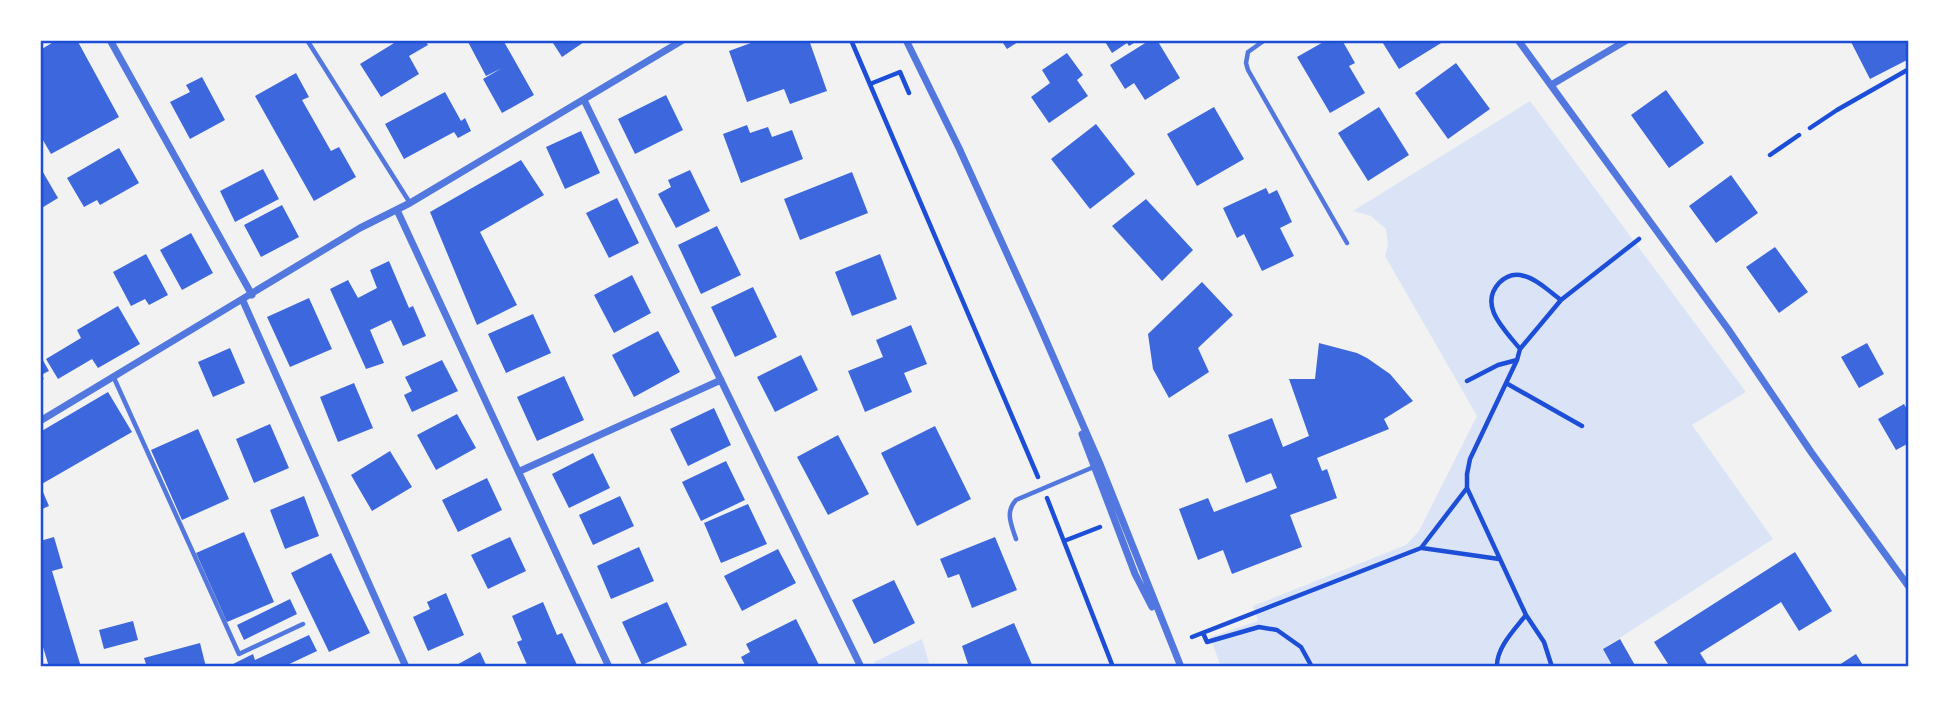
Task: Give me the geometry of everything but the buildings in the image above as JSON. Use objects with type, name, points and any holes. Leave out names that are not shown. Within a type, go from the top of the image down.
[{"type":"street","points":[[110,40],[252,295]]},
{"type":"street","points":[[40,421],[360,228],[410,203],[682,40]]},
{"type":"street","points":[[906,40],[959,148],[1066,385],[1181,667]]},
{"type":"street","points":[[1518,40],[1743,350],[1811,452],[1909,587]]},
{"type":"street","points":[[1551,85],[1627,40]]},
{"type":"street","points":[[584,100],[862,667]]},
{"type":"street","points":[[397,210],[609,667]]},
{"type":"street","points":[[243,301],[406,667]]},
{"type":"street","points":[[520,471],[721,380]]},
{"type":"lane","points":[[307,40],[410,203]]},
{"type":"lane","points":[[1265,40],[1248,52],[1248,70],[1347,243]]},
{"type":"lane","points":[[114,378],[239,654],[303,624]]},
{"type":"lane","points":[[1016,539],[1009,516],[1011,505],[1023,496],[1097,466]]},
{"type":"path","points":[[851,40],[1043,487],[1113,667]]},
{"type":"path","points":[[1810,128],[1909,69]]},
{"type":"path","points":[[870,83],[900,72],[909,93]]},
{"type":"path","points":[[1770,155],[1799,135]]},
{"type":"path","points":[[1552,667],[1544,642],[1526,615],[1467,488],[1470,459],[1520,349],[1561,300],[1639,239]]},
{"type":"path","points":[[1520,349],[1496,318],[1491,307],[1491,296],[1496,287],[1507,277],[1525,276],[1561,300]]},
{"type":"path","points":[[1467,381],[1498,365],[1517,360]]},
{"type":"path","points":[[1506,383],[1582,426]]},
{"type":"path","points":[[1421,548],[1467,488]]},
{"type":"path","points":[[1064,541],[1100,527]]},
{"type":"path","points":[[1192,637],[1421,548],[1499,559]]},
{"type":"path","points":[[1497,667],[1496,659],[1500,651],[1526,615]]},
{"type":"path","points":[[1203,633],[1207,642],[1212,642],[1238,631],[1259,627],[1277,630],[1301,647],[1312,667]]},
{"type":"shaded area","points":[[1530,101],[1746,392],[1692,425],[1773,539],[1604,648],[1613,667],[1221,667],[1210,637],[1258,621],[1253,606],[1406,545],[1419,531],[1477,416],[1385,256],[1388,245],[1386,229],[1371,216],[1353,211]]},
{"type":"shaded area","points":[[922,639],[930,667],[876,667],[874,662]]}]
